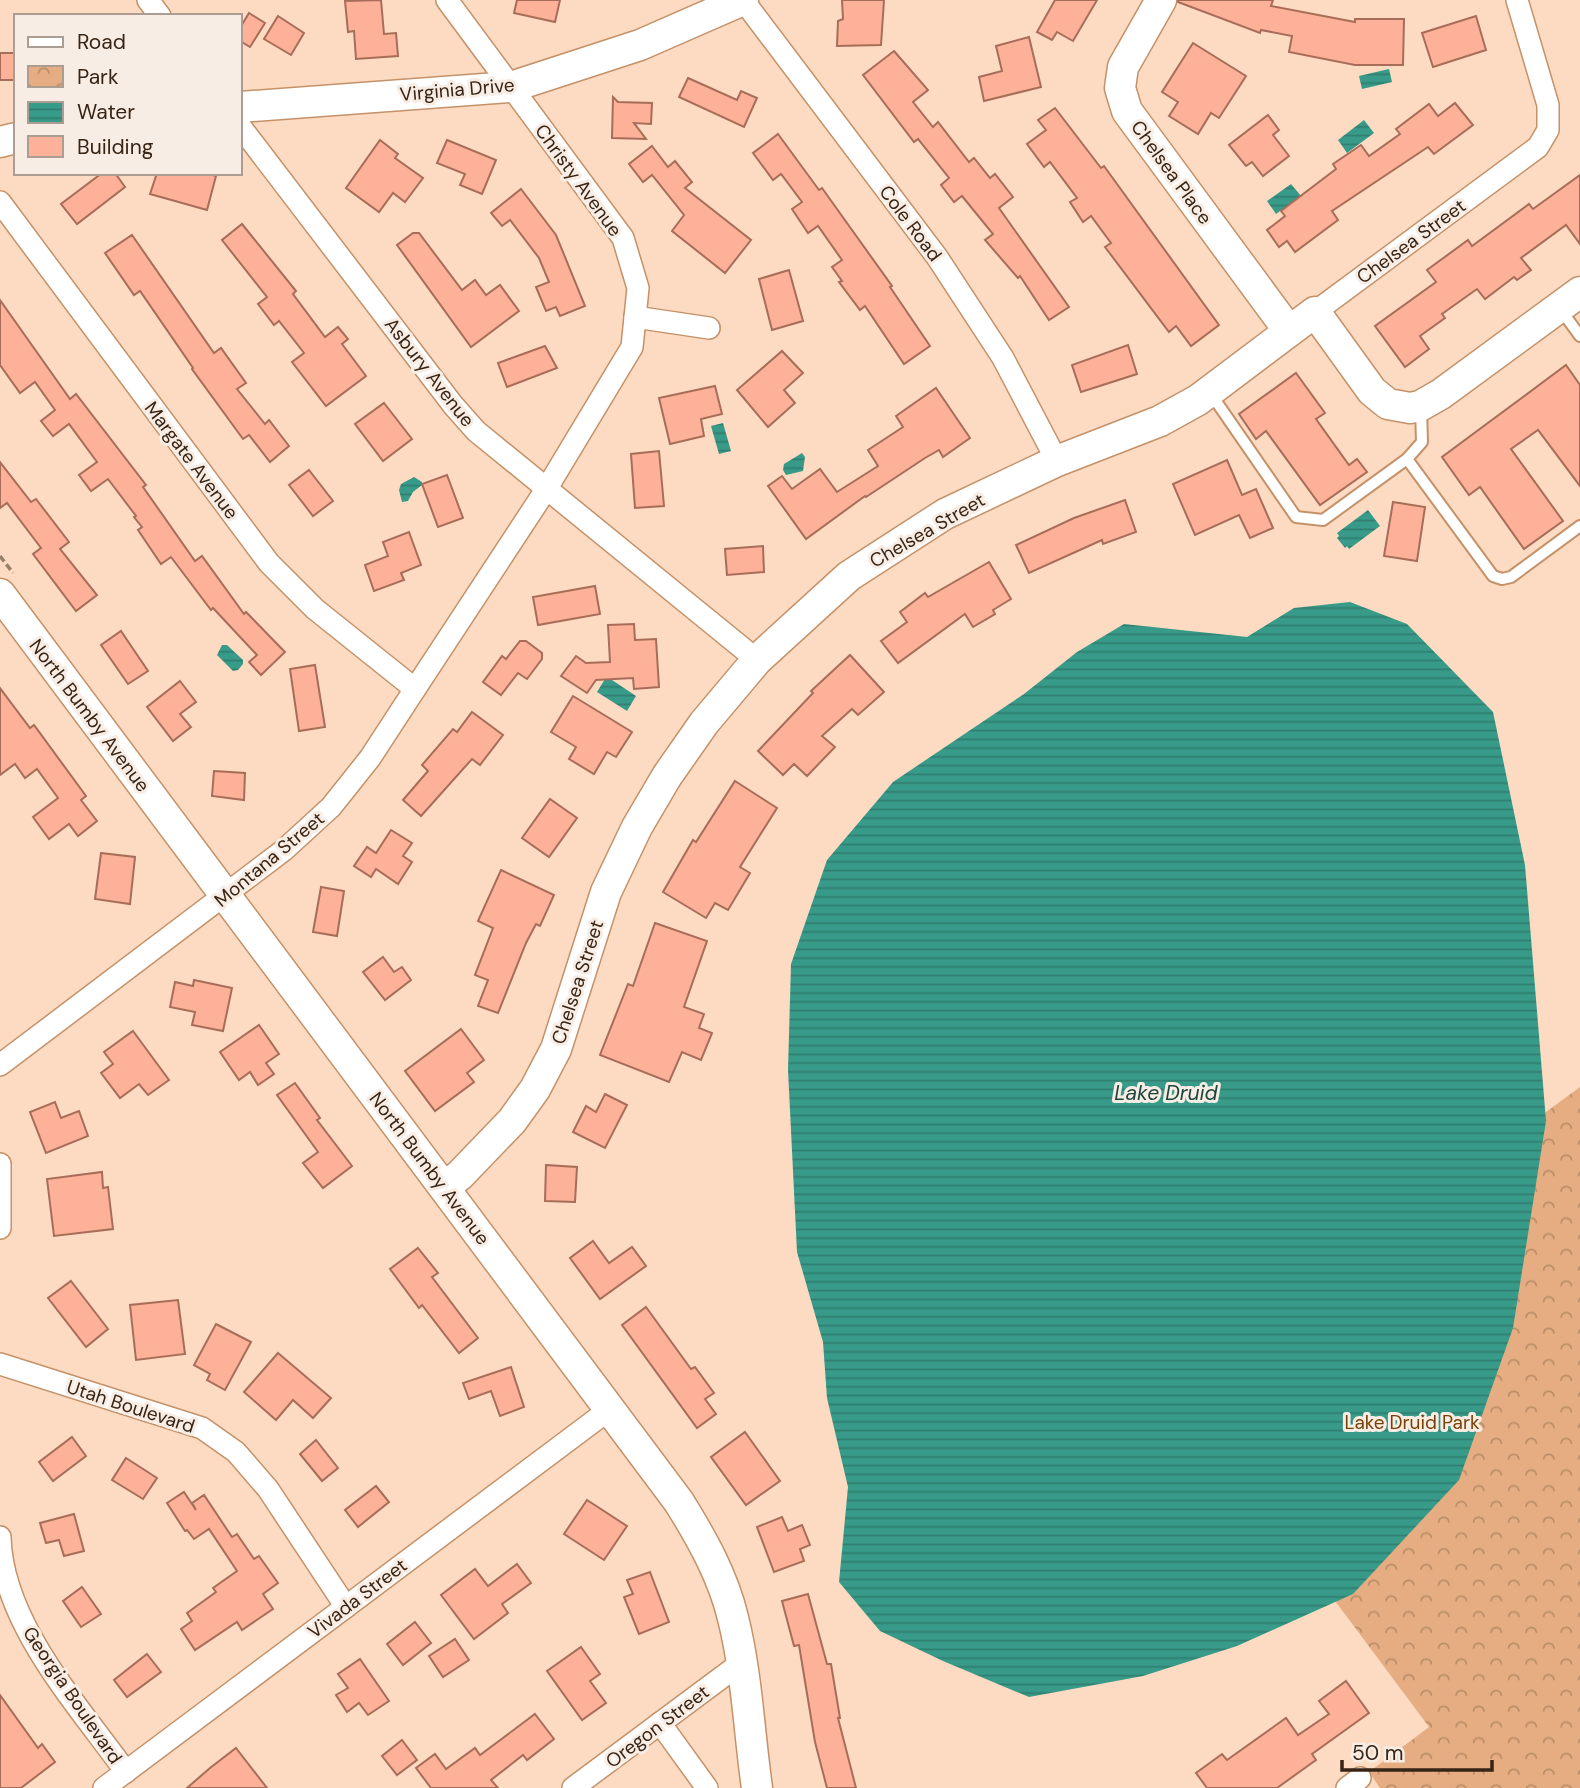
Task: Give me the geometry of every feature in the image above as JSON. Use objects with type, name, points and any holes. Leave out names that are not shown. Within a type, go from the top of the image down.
[{"type":"street","name":"Christy Avenue","points":[[447,0],[623,238],[638,288],[632,346],[547,488]]},
{"type":"street","name":"Virginia Drive","points":[[242,107],[511,87],[640,46],[743,0]]},
{"type":"street","name":"Cole Road","points":[[743,0],[937,257],[1003,358],[1057,461]]},
{"type":"street","name":"Chelsea Place","points":[[1161,0],[1123,67],[1120,88],[1127,111],[1289,331]]},
{"type":"street","name":"Chelsea Street","points":[[445,1187],[512,1121],[535,1089],[556,1049],[606,892],[637,827],[667,776],[704,723],[757,660],[849,576],[945,514],[1057,461],[1160,422],[1210,391],[1538,147],[1548,130],[1548,105],[1517,0]]},
{"type":"street","name":"Asbury Avenue","points":[[242,129],[453,405],[476,431],[757,660]]},
{"type":"street","name":"Margate Avenue","points":[[0,202],[269,563],[315,609],[415,690]]},
{"type":"street","points":[[1315,312],[1372,391],[1388,404],[1410,408],[1420,406],[1441,394],[1570,300]]},
{"type":"street","points":[[635,317],[709,328]]},
{"type":"street","name":"Montana Street","points":[[0,1065],[225,896],[284,850],[331,807],[370,758],[547,488]]},
{"type":"street","name":"North Bumby Avenue","points":[[0,594],[679,1502],[703,1541],[719,1576],[733,1618],[757,1788]]},
{"type":"street","points":[[0,1164],[0,1228]]},
{"type":"street","name":"Utah Boulevard","points":[[0,1364],[202,1428],[236,1452],[268,1489],[346,1606]]},
{"type":"street","name":"Vivada Street","points":[[104,1788],[610,1409]]},
{"type":"street","name":"Georgia Boulevard","points":[[0,1538],[0,1556],[17,1609],[38,1650],[126,1772]]},
{"type":"street","name":"Oregon Street","points":[[573,1788],[741,1663]]},
{"type":"street","points":[[660,1723],[708,1788]]},
{"type":"lane","points":[[1570,300],[1580,336]]},
{"type":"lane","points":[[1210,391],[1296,517],[1323,520],[1407,459],[1422,442],[1420,406]]},
{"type":"lane","points":[[1407,459],[1497,578],[1511,577],[1580,526]]},
{"type":"green space","name":"Lake Druid Park","points":[[1580,1087],[1580,1788],[1380,1788],[1369,1772],[1429,1727],[1175,1386]]},
{"type":"water","points":[[1389,69],[1392,82],[1362,89],[1359,76]]},
{"type":"water","points":[[1364,120],[1374,133],[1347,153],[1338,140]]},
{"type":"water","points":[[1291,184],[1301,196],[1276,214],[1267,201]]},
{"type":"water","points":[[723,423],[731,451],[719,454],[711,426]]},
{"type":"water","points":[[802,453],[805,457],[803,471],[786,475],[784,464]]},
{"type":"water","points":[[414,477],[422,482],[422,485],[413,492],[408,501],[402,502],[399,490],[401,484]]},
{"type":"water","points":[[1368,510],[1380,526],[1349,549],[1347,546],[1345,548],[1337,538],[1337,533]]},
{"type":"water","name":"Lake Druid","points":[[1350,602],[1407,624],[1493,712],[1525,865],[1546,1121],[1513,1328],[1459,1480],[1353,1594],[1237,1646],[1143,1676],[1029,1697],[880,1631],[839,1582],[848,1487],[827,1398],[823,1342],[797,1252],[788,1070],[791,964],[827,860],[893,782],[1024,694],[1077,652],[1124,624],[1247,637],[1294,608]]},
{"type":"water","points":[[222,645],[227,645],[243,660],[238,670],[233,671],[217,655]]},
{"type":"water","points":[[609,678],[636,696],[627,711],[597,692],[605,679]]},
{"type":"building","points":[[381,0],[384,34],[396,33],[398,56],[356,59],[354,31],[348,32],[345,1]]},
{"type":"building","points":[[517,0],[560,0],[555,22],[514,13]]},
{"type":"building","points":[[842,0],[884,0],[881,45],[837,46],[838,21],[843,19]]},
{"type":"building","points":[[1055,0],[1097,0],[1073,41],[1057,32],[1052,40],[1037,32]]},
{"type":"building","points":[[1178,0],[1273,0],[1271,6],[1355,22],[1355,19],[1404,19],[1403,65],[1355,65],[1289,52],[1292,36],[1261,30],[1260,33]]},
{"type":"building","points":[[249,13],[265,23],[250,47],[242,42],[242,25]]},
{"type":"building","points":[[278,16],[304,33],[291,55],[264,39]]},
{"type":"building","points":[[1476,16],[1486,50],[1433,67],[1422,33]]},
{"type":"building","points":[[1029,37],[1041,87],[984,101],[979,77],[1002,71],[996,46]]},
{"type":"building","points":[[1193,43],[1246,76],[1219,118],[1211,113],[1198,134],[1169,116],[1178,102],[1162,92]]},
{"type":"building","points":[[894,51],[928,90],[913,102],[933,127],[938,122],[969,162],[974,158],[990,178],[995,174],[1013,197],[999,208],[1069,307],[1049,320],[1020,276],[1018,278],[985,240],[993,234],[962,196],[954,202],[941,185],[949,178],[918,139],[914,142],[863,75]]},
{"type":"building","points":[[0,53],[14,53],[14,80],[0,80]]},
{"type":"building","points":[[688,78],[737,100],[741,91],[757,98],[744,127],[679,97]]},
{"type":"building","points":[[613,97],[618,102],[652,103],[651,124],[634,123],[646,139],[612,138]]},
{"type":"building","points":[[1455,103],[1473,125],[1434,154],[1428,147],[1332,211],[1338,220],[1295,252],[1287,241],[1279,247],[1267,230],[1285,216],[1281,211],[1336,169],[1333,164],[1361,145],[1369,156],[1400,134],[1396,129],[1429,104],[1438,116]]},
{"type":"building","points":[[1055,108],[1101,168],[1104,166],[1219,325],[1191,346],[1176,326],[1169,332],[1105,247],[1111,243],[1091,216],[1083,222],[1070,202],[1077,198],[1050,162],[1044,167],[1027,144],[1046,130],[1038,120]]},
{"type":"building","points":[[1268,115],[1279,130],[1273,135],[1289,156],[1263,176],[1252,162],[1246,166],[1229,145]]},
{"type":"building","points":[[778,134],[819,190],[822,188],[892,286],[890,287],[930,346],[904,364],[865,306],[860,310],[839,282],[842,281],[832,267],[842,260],[818,226],[808,233],[792,209],[802,202],[781,174],[773,180],[753,153]]},
{"type":"building","points":[[380,140],[398,154],[395,158],[423,178],[405,202],[393,193],[379,212],[346,188]]},
{"type":"building","points":[[447,140],[496,160],[482,194],[460,185],[465,174],[437,163]]},
{"type":"building","points":[[652,146],[668,167],[675,161],[692,182],[685,188],[751,240],[725,273],[672,231],[684,215],[652,175],[643,182],[629,164]]},
{"type":"building","points":[[99,175],[116,175],[125,187],[77,224],[61,204]]},
{"type":"building","points":[[156,175],[216,176],[207,210],[150,194]]},
{"type":"building","points":[[1580,175],[1580,244],[1566,225],[1521,258],[1531,270],[1517,280],[1514,277],[1485,299],[1477,289],[1442,314],[1445,318],[1420,336],[1429,349],[1405,367],[1375,326],[1436,282],[1427,270],[1468,240],[1472,246],[1529,204],[1533,209]]},
{"type":"building","points":[[521,189],[556,235],[585,306],[560,316],[556,307],[546,311],[536,287],[549,282],[539,258],[510,220],[502,226],[491,213]]},
{"type":"building","points":[[242,224],[296,291],[293,294],[325,337],[338,327],[348,339],[342,344],[366,376],[326,406],[292,362],[304,353],[279,321],[274,325],[258,304],[267,297],[222,240]]},
{"type":"building","points":[[413,233],[419,233],[462,290],[475,280],[486,295],[500,285],[519,311],[471,347],[397,245]]},
{"type":"building","points":[[132,235],[214,353],[221,348],[246,383],[237,389],[265,424],[269,420],[289,446],[270,462],[249,435],[243,439],[140,291],[134,295],[105,253]]},
{"type":"building","points":[[789,270],[803,321],[772,330],[759,279]]},
{"type":"building","points":[[0,300],[70,399],[76,394],[146,485],[143,487],[195,561],[202,556],[244,614],[246,612],[285,652],[261,675],[249,662],[257,655],[213,608],[211,610],[171,557],[161,564],[138,530],[142,527],[134,517],[136,516],[108,479],[91,491],[79,475],[97,462],[69,424],[53,436],[41,421],[55,410],[35,382],[20,393],[0,365]]},
{"type":"building","points":[[1128,345],[1137,374],[1081,392],[1072,365]]},
{"type":"building","points":[[545,346],[557,368],[507,387],[498,363]]},
{"type":"building","points":[[782,351],[803,373],[784,390],[795,403],[768,427],[737,390]]},
{"type":"building","points":[[1566,365],[1580,385],[1580,486],[1538,430],[1511,449],[1563,521],[1524,549],[1480,487],[1469,495],[1442,457]]},
{"type":"building","points":[[1296,373],[1325,413],[1316,419],[1349,465],[1357,459],[1367,472],[1320,505],[1266,431],[1256,439],[1239,414]]},
{"type":"building","points":[[715,386],[722,414],[701,419],[704,436],[670,444],[659,398]]},
{"type":"building","points":[[936,388],[970,438],[943,457],[939,450],[925,458],[865,496],[806,539],[768,486],[782,476],[792,489],[820,469],[837,492],[878,466],[868,450],[903,427],[896,416]]},
{"type":"building","points":[[384,403],[412,439],[383,461],[355,424]]},
{"type":"building","points":[[659,451],[664,506],[635,508],[631,454]]},
{"type":"building","points":[[1227,460],[1242,495],[1256,489],[1273,528],[1250,538],[1239,515],[1195,535],[1173,484]]},
{"type":"building","points":[[0,462],[31,502],[36,499],[69,542],[60,549],[97,595],[76,611],[33,554],[41,548],[7,503],[0,508]]},
{"type":"building","points":[[309,470],[333,501],[313,516],[289,485]]},
{"type":"building","points":[[447,475],[463,518],[438,527],[422,484]]},
{"type":"building","points":[[1125,500],[1136,532],[1103,544],[1102,540],[1029,573],[1016,545],[1074,518]]},
{"type":"building","points":[[1393,502],[1425,507],[1417,561],[1384,556]]},
{"type":"building","points":[[409,532],[421,565],[401,573],[404,580],[374,591],[365,565],[388,556],[383,542]]},
{"type":"building","points":[[763,546],[764,572],[727,575],[725,549]]},
{"type":"building","points":[[989,562],[1011,599],[993,610],[995,614],[973,627],[965,614],[898,663],[881,641],[907,622],[900,612],[925,593],[928,597]]},
{"type":"building","points":[[595,586],[600,614],[538,625],[533,597]]},
{"type":"building","points":[[634,624],[635,640],[656,639],[659,687],[634,689],[633,678],[596,680],[587,693],[561,676],[576,656],[586,663],[610,662],[608,625]]},
{"type":"building","points":[[121,631],[148,671],[128,684],[101,645]]},
{"type":"building","points":[[520,641],[526,641],[542,653],[542,659],[527,679],[518,673],[501,695],[483,682],[502,656],[506,659]]},
{"type":"building","points":[[850,655],[884,692],[858,715],[852,709],[822,736],[835,747],[807,776],[794,764],[783,775],[758,751],[813,693],[811,691]]},
{"type":"building","points":[[315,665],[325,727],[299,731],[290,669]]},
{"type":"building","points":[[180,681],[196,702],[180,714],[191,727],[173,741],[147,707]]},
{"type":"building","points":[[0,688],[30,728],[34,725],[86,796],[81,800],[97,821],[78,836],[69,824],[49,839],[33,817],[58,798],[37,769],[25,778],[15,764],[0,775]]},
{"type":"building","points":[[573,696],[632,732],[616,757],[607,752],[594,774],[569,759],[576,747],[551,732]]},
{"type":"building","points":[[472,712],[503,735],[480,765],[472,759],[421,816],[403,800],[428,771],[422,765],[453,729],[457,732]]},
{"type":"building","points":[[214,771],[245,773],[244,800],[212,796]]},
{"type":"building","points":[[735,781],[777,808],[740,867],[750,873],[728,910],[715,903],[706,918],[663,892],[693,840],[696,842]]},
{"type":"building","points":[[550,799],[577,818],[549,857],[522,838]]},
{"type":"building","points":[[391,830],[412,843],[403,856],[412,862],[398,884],[376,869],[371,877],[354,866],[367,847],[376,853]]},
{"type":"building","points":[[101,853],[135,857],[130,904],[95,899]]},
{"type":"building","points":[[501,870],[554,895],[540,926],[536,924],[526,943],[498,1013],[478,1006],[488,980],[475,975],[493,928],[478,921]]},
{"type":"building","points":[[321,887],[344,891],[337,936],[313,932]]},
{"type":"building","points":[[655,923],[707,941],[684,1007],[704,1014],[699,1028],[712,1033],[701,1060],[682,1052],[669,1082],[600,1055],[628,984],[633,986]]},
{"type":"building","points":[[383,957],[394,972],[402,967],[411,980],[385,1000],[363,972]]},
{"type":"building","points":[[194,980],[232,988],[223,1031],[192,1025],[195,1012],[170,1007],[175,982],[193,986]]},
{"type":"building","points":[[259,1025],[279,1054],[266,1063],[274,1074],[258,1085],[250,1072],[239,1080],[220,1052]]},
{"type":"building","points":[[461,1029],[484,1060],[467,1073],[474,1082],[435,1111],[405,1071]]},
{"type":"building","points":[[133,1031],[169,1080],[148,1095],[139,1084],[120,1098],[101,1073],[113,1064],[104,1052]]},
{"type":"building","points":[[295,1083],[320,1118],[317,1120],[352,1166],[323,1188],[303,1163],[318,1152],[277,1095]]},
{"type":"building","points":[[605,1094],[627,1105],[605,1148],[573,1132],[586,1106],[596,1112]]},
{"type":"building","points":[[55,1102],[61,1118],[79,1111],[88,1136],[46,1153],[30,1112]]},
{"type":"building","points":[[546,1165],[577,1167],[575,1202],[545,1201]]},
{"type":"building","points":[[102,1172],[103,1188],[108,1187],[113,1229],[54,1236],[47,1179]]},
{"type":"building","points":[[593,1241],[609,1263],[632,1247],[646,1266],[600,1299],[570,1258]]},
{"type":"building","points":[[418,1248],[438,1273],[432,1277],[478,1338],[459,1353],[422,1305],[419,1308],[390,1269]]},
{"type":"building","points":[[71,1281],[108,1329],[86,1347],[48,1298]]},
{"type":"building","points":[[178,1300],[185,1354],[136,1360],[130,1305]]},
{"type":"building","points":[[646,1307],[691,1369],[695,1367],[714,1393],[705,1399],[716,1414],[697,1428],[622,1325]]},
{"type":"building","points":[[216,1324],[251,1342],[225,1390],[207,1380],[210,1374],[194,1365]]},
{"type":"building","points":[[278,1353],[331,1398],[313,1418],[293,1400],[276,1420],[244,1392]]},
{"type":"building","points":[[511,1367],[524,1407],[500,1416],[491,1391],[469,1399],[463,1383]]},
{"type":"building","points":[[745,1432],[780,1481],[746,1505],[711,1457]]},
{"type":"building","points":[[72,1437],[86,1456],[53,1481],[39,1462]]},
{"type":"building","points":[[316,1440],[338,1468],[322,1481],[300,1454]]},
{"type":"building","points":[[126,1458],[157,1478],[143,1499],[112,1480]]},
{"type":"building","points":[[376,1486],[389,1502],[358,1527],[345,1510]]},
{"type":"building","points":[[184,1492],[196,1510],[192,1503],[204,1495],[232,1537],[237,1534],[254,1559],[259,1556],[278,1583],[263,1594],[273,1609],[242,1630],[237,1622],[195,1650],[181,1629],[192,1621],[187,1613],[216,1592],[213,1588],[237,1571],[209,1529],[194,1539],[185,1531],[167,1503]]},
{"type":"building","points":[[587,1500],[627,1526],[604,1560],[564,1534]]},
{"type":"building","points":[[74,1514],[84,1551],[64,1556],[59,1540],[46,1543],[40,1523]]},
{"type":"building","points":[[782,1517],[788,1531],[802,1525],[810,1545],[800,1549],[804,1561],[774,1572],[757,1527]]},
{"type":"building","points":[[517,1564],[531,1583],[502,1604],[508,1613],[474,1639],[441,1595],[475,1569],[488,1586]]},
{"type":"building","points":[[650,1572],[669,1622],[639,1634],[624,1597],[633,1594],[627,1580]]},
{"type":"building","points":[[82,1587],[101,1614],[81,1627],[63,1601]]},
{"type":"building","points":[[808,1594],[827,1664],[831,1664],[838,1718],[856,1788],[827,1788],[815,1742],[799,1645],[794,1646],[782,1601]]},
{"type":"building","points":[[415,1622],[431,1643],[403,1665],[387,1644]]},
{"type":"building","points":[[455,1639],[469,1660],[443,1677],[429,1656]]},
{"type":"building","points":[[581,1647],[600,1674],[590,1681],[606,1703],[582,1720],[547,1671]]},
{"type":"building","points":[[147,1654],[161,1672],[127,1697],[114,1680]]},
{"type":"building","points":[[360,1659],[389,1701],[368,1715],[359,1703],[347,1712],[336,1695],[348,1688],[338,1674]]},
{"type":"building","points":[[1346,1681],[1369,1713],[1312,1754],[1316,1760],[1277,1788],[1207,1788],[1196,1773],[1222,1754],[1227,1760],[1286,1718],[1298,1735],[1329,1714],[1319,1701]]},
{"type":"building","points":[[0,1695],[38,1748],[42,1744],[55,1762],[21,1788],[0,1788]]},
{"type":"building","points":[[535,1714],[554,1739],[527,1760],[523,1755],[491,1780],[498,1788],[431,1788],[416,1768],[435,1754],[446,1769],[475,1748],[480,1755]]},
{"type":"building","points":[[402,1740],[417,1760],[397,1775],[382,1756]]},
{"type":"building","points":[[236,1748],[267,1788],[187,1788],[210,1768]]}]
